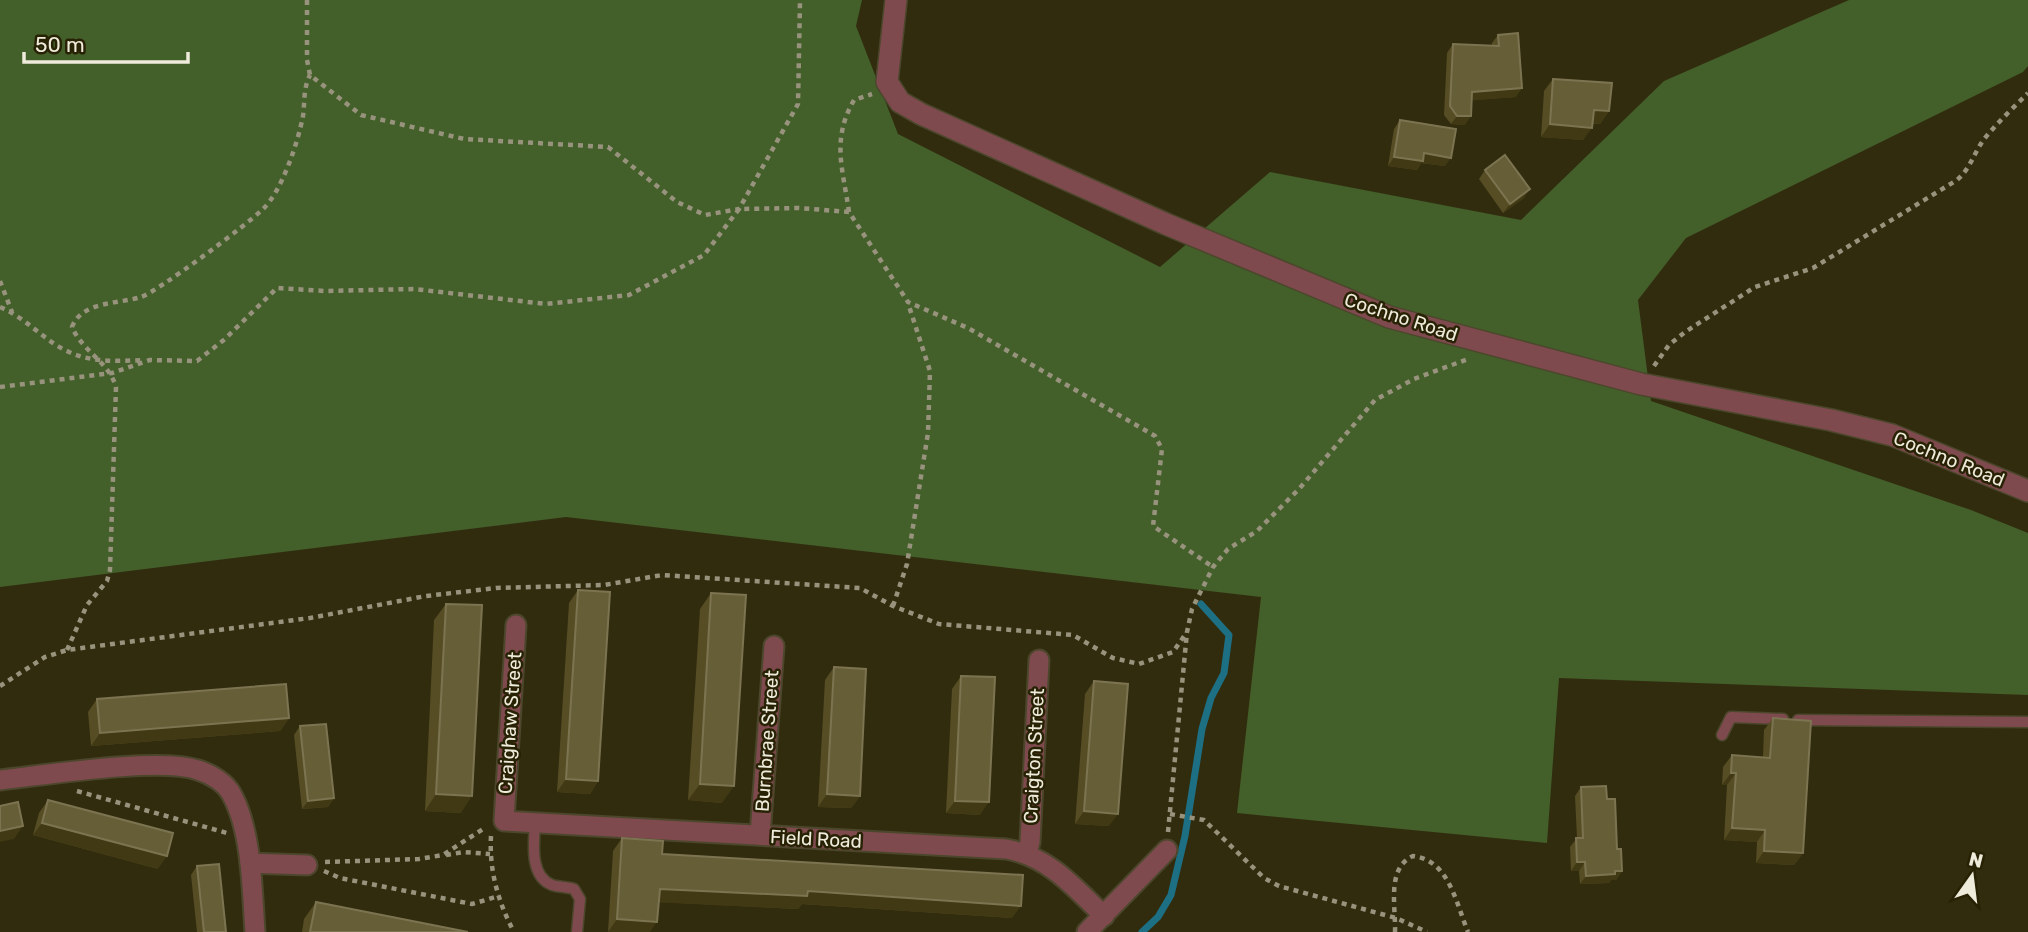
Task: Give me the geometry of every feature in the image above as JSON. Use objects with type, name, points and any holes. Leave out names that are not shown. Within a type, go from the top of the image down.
[{"type":"street","points":[[890,89],[887,63],[896,0]]},
{"type":"street","name":"Cochno Road","points":[[890,89],[900,102],[921,114],[1349,302],[1389,317],[1641,384],[1831,420],[1892,435],[2028,491]]},
{"type":"street","name":"Craighaw Street","points":[[504,821],[516,625]]},
{"type":"street","name":"Burnbrae Street","points":[[760,835],[774,646]]},
{"type":"street","name":"Craigton Street","points":[[1027,853],[1030,842],[1039,660]]},
{"type":"street","points":[[0,780],[162,765],[198,770],[217,779],[231,792],[244,838],[250,863],[255,932]]},
{"type":"street","name":"Field Road","points":[[504,821],[1027,853],[1058,872],[1104,916]]},
{"type":"street","points":[[1087,932],[1167,850]]},
{"type":"street","points":[[250,863],[307,864]]},
{"type":"lane","points":[[1722,735],[1731,717],[1846,722],[2028,722]]},
{"type":"lane","points":[[535,823],[534,857],[540,875],[550,885],[574,889],[580,898],[577,932]]},
{"type":"path","points":[[67,650],[87,605],[107,581],[111,557],[116,387],[112,373],[76,338],[72,327],[75,318],[83,310],[145,296],[265,208],[289,165],[303,116],[304,87],[310,75],[307,60],[307,0]]},
{"type":"path","points":[[0,307],[12,312],[68,352],[99,360],[197,361],[225,339],[277,288],[325,291],[414,289],[546,304],[629,295],[704,255],[739,209],[798,104],[800,0]]},
{"type":"path","points":[[310,75],[361,115],[464,139],[608,147],[686,206],[705,215],[739,209],[799,208],[849,212]]},
{"type":"path","points":[[890,89],[854,100],[841,122],[840,147],[849,212],[908,302],[930,371],[928,433],[907,564],[893,606]]},
{"type":"path","points":[[1641,384],[1669,345],[1697,325],[1755,288],[1813,268],[1957,180],[1968,170],[1975,151],[1988,134],[2028,93]]},
{"type":"path","points":[[0,281],[12,312]]},
{"type":"path","points":[[908,302],[968,328],[1155,436],[1162,449],[1153,526],[1213,566]]},
{"type":"path","points":[[1167,850],[1187,632],[1192,609],[1213,566],[1228,550],[1257,531],[1298,489],[1375,400],[1414,379],[1448,368],[1497,346]]},
{"type":"path","points":[[0,387],[112,373],[149,360]]},
{"type":"path","points":[[0,685],[45,657],[67,650],[310,618],[426,596],[496,588],[604,585],[662,575],[860,588],[893,606],[939,624],[1073,635],[1113,658],[1139,664],[1172,652],[1187,632]]},
{"type":"path","points":[[49,775],[57,786],[244,838]]},
{"type":"path","points":[[1171,814],[1195,816],[1204,820],[1264,878],[1279,886],[1396,918],[1427,932]]},
{"type":"path","points":[[443,855],[492,823],[489,863],[514,932]]},
{"type":"path","points":[[307,864],[464,852],[490,854]]},
{"type":"path","points":[[1395,932],[1398,870],[1403,860],[1413,856],[1436,863],[1444,872],[1468,932]]},
{"type":"path","points":[[307,864],[340,878],[472,904],[499,896]]},
{"type":"green space","points":[[0,0],[862,0],[856,26],[898,134],[1160,267],[1270,172],[1521,220],[1664,81],[1849,0],[2028,0],[2028,66],[2023,72],[1686,238],[1638,300],[1651,401],[1971,510],[2028,533],[2028,695],[1559,678],[1547,843],[1237,813],[1261,597],[566,517],[0,587]]},
{"type":"building","points":[[1518,33],[1522,88],[1472,92],[1471,116],[1457,116],[1450,106],[1453,44],[1499,46],[1498,35]]},
{"type":"building","points":[[1553,79],[1612,83],[1609,111],[1594,110],[1592,128],[1550,124]]},
{"type":"building","points":[[1400,120],[1456,129],[1451,158],[1424,153],[1423,161],[1394,157]]},
{"type":"building","points":[[1505,155],[1530,189],[1510,204],[1485,170]]},
{"type":"building","points":[[578,590],[610,592],[598,781],[566,779]]},
{"type":"building","points":[[711,593],[746,595],[734,786],[700,784]]},
{"type":"building","points":[[446,604],[482,605],[472,796],[436,794]]},
{"type":"building","points":[[834,667],[866,669],[860,796],[827,794]]},
{"type":"building","points":[[961,676],[995,677],[989,802],[955,801]]},
{"type":"building","points":[[1094,681],[1128,684],[1118,814],[1084,811]]},
{"type":"building","points":[[286,684],[289,718],[100,733],[97,699]]},
{"type":"building","points":[[1773,718],[1811,721],[1803,853],[1764,851],[1765,830],[1732,828],[1736,773],[1731,773],[1732,755],[1770,758]]},
{"type":"building","points":[[326,724],[334,798],[308,801],[300,726]]},
{"type":"building","points":[[1606,786],[1607,799],[1615,799],[1617,849],[1621,849],[1622,871],[1586,876],[1585,862],[1577,862],[1576,838],[1583,838],[1581,787]]},
{"type":"building","points":[[48,800],[173,833],[167,856],[42,823]]},
{"type":"building","points":[[18,802],[23,826],[0,831],[0,806]]},
{"type":"building","points":[[622,838],[663,841],[662,854],[1023,875],[1021,906],[808,891],[807,896],[660,889],[657,922],[617,919]]},
{"type":"building","points":[[219,864],[226,932],[204,932],[197,866]]},
{"type":"building","points":[[316,902],[468,932],[310,932]]},
{"type":"waterway","points":[[1142,932],[1158,917],[1171,895],[1185,836],[1202,729],[1211,698],[1224,673],[1229,635],[1201,604]]}]
